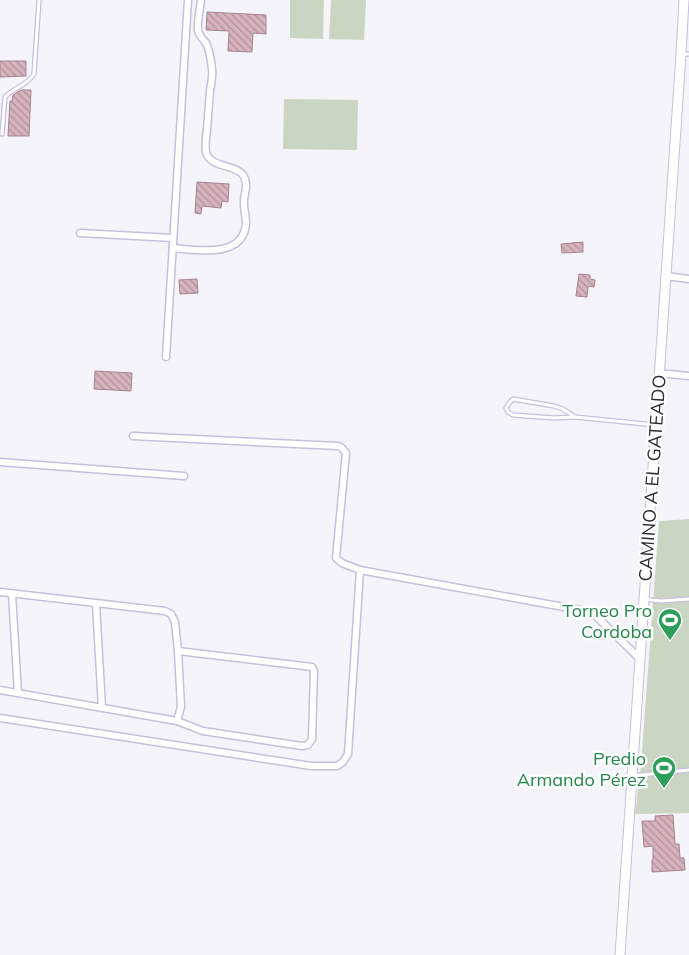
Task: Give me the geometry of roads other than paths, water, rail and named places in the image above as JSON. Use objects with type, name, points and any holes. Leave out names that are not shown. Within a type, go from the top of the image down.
[{"type":"street","points":[[166,356],[188,0]]},
{"type":"street","points":[[173,248],[208,251],[226,249],[237,242],[243,234],[246,224],[244,200],[247,188],[246,180],[242,173],[214,162],[206,152],[212,71],[210,52],[198,30],[201,0]]},
{"type":"street","name":"CAMINO A EL GATEADO","points":[[620,955],[659,373],[686,40],[684,0]]},
{"type":"street","points":[[186,36],[200,36]]},
{"type":"street","points":[[80,233],[173,238]]},
{"type":"street","points":[[666,276],[689,279]]},
{"type":"street","points":[[659,373],[689,376]]},
{"type":"street","points":[[133,436],[338,446],[346,453],[336,558],[342,563],[360,570],[586,611],[594,614],[640,659]]},
{"type":"street","points":[[0,462],[184,476]]},
{"type":"street","points":[[0,718],[311,766],[337,766],[343,762],[348,754],[360,570]]},
{"type":"street","points":[[0,592],[165,611],[171,614],[175,622],[178,651],[181,707],[177,721]]},
{"type":"street","points":[[12,594],[18,693]]},
{"type":"street","points":[[96,603],[102,708]]},
{"type":"street","points":[[0,690],[177,721],[203,731],[302,746],[308,745],[312,739],[314,671],[312,667],[178,651]]},
{"type":"lane","points":[[2,134],[5,97],[31,79],[34,74],[39,0]]},
{"type":"lane","points":[[574,417],[563,409],[554,406],[513,399],[506,408],[513,415],[554,418],[574,417],[656,425]]},
{"type":"lane","points":[[644,599],[662,601],[689,599]]},
{"type":"lane","points":[[632,776],[689,770]]},
{"type":"place","name":"Torneo Pro Cordoba","points":[[670,641]]},
{"type":"place","name":"Predio Armando Pérez","points":[[664,789]]}]
